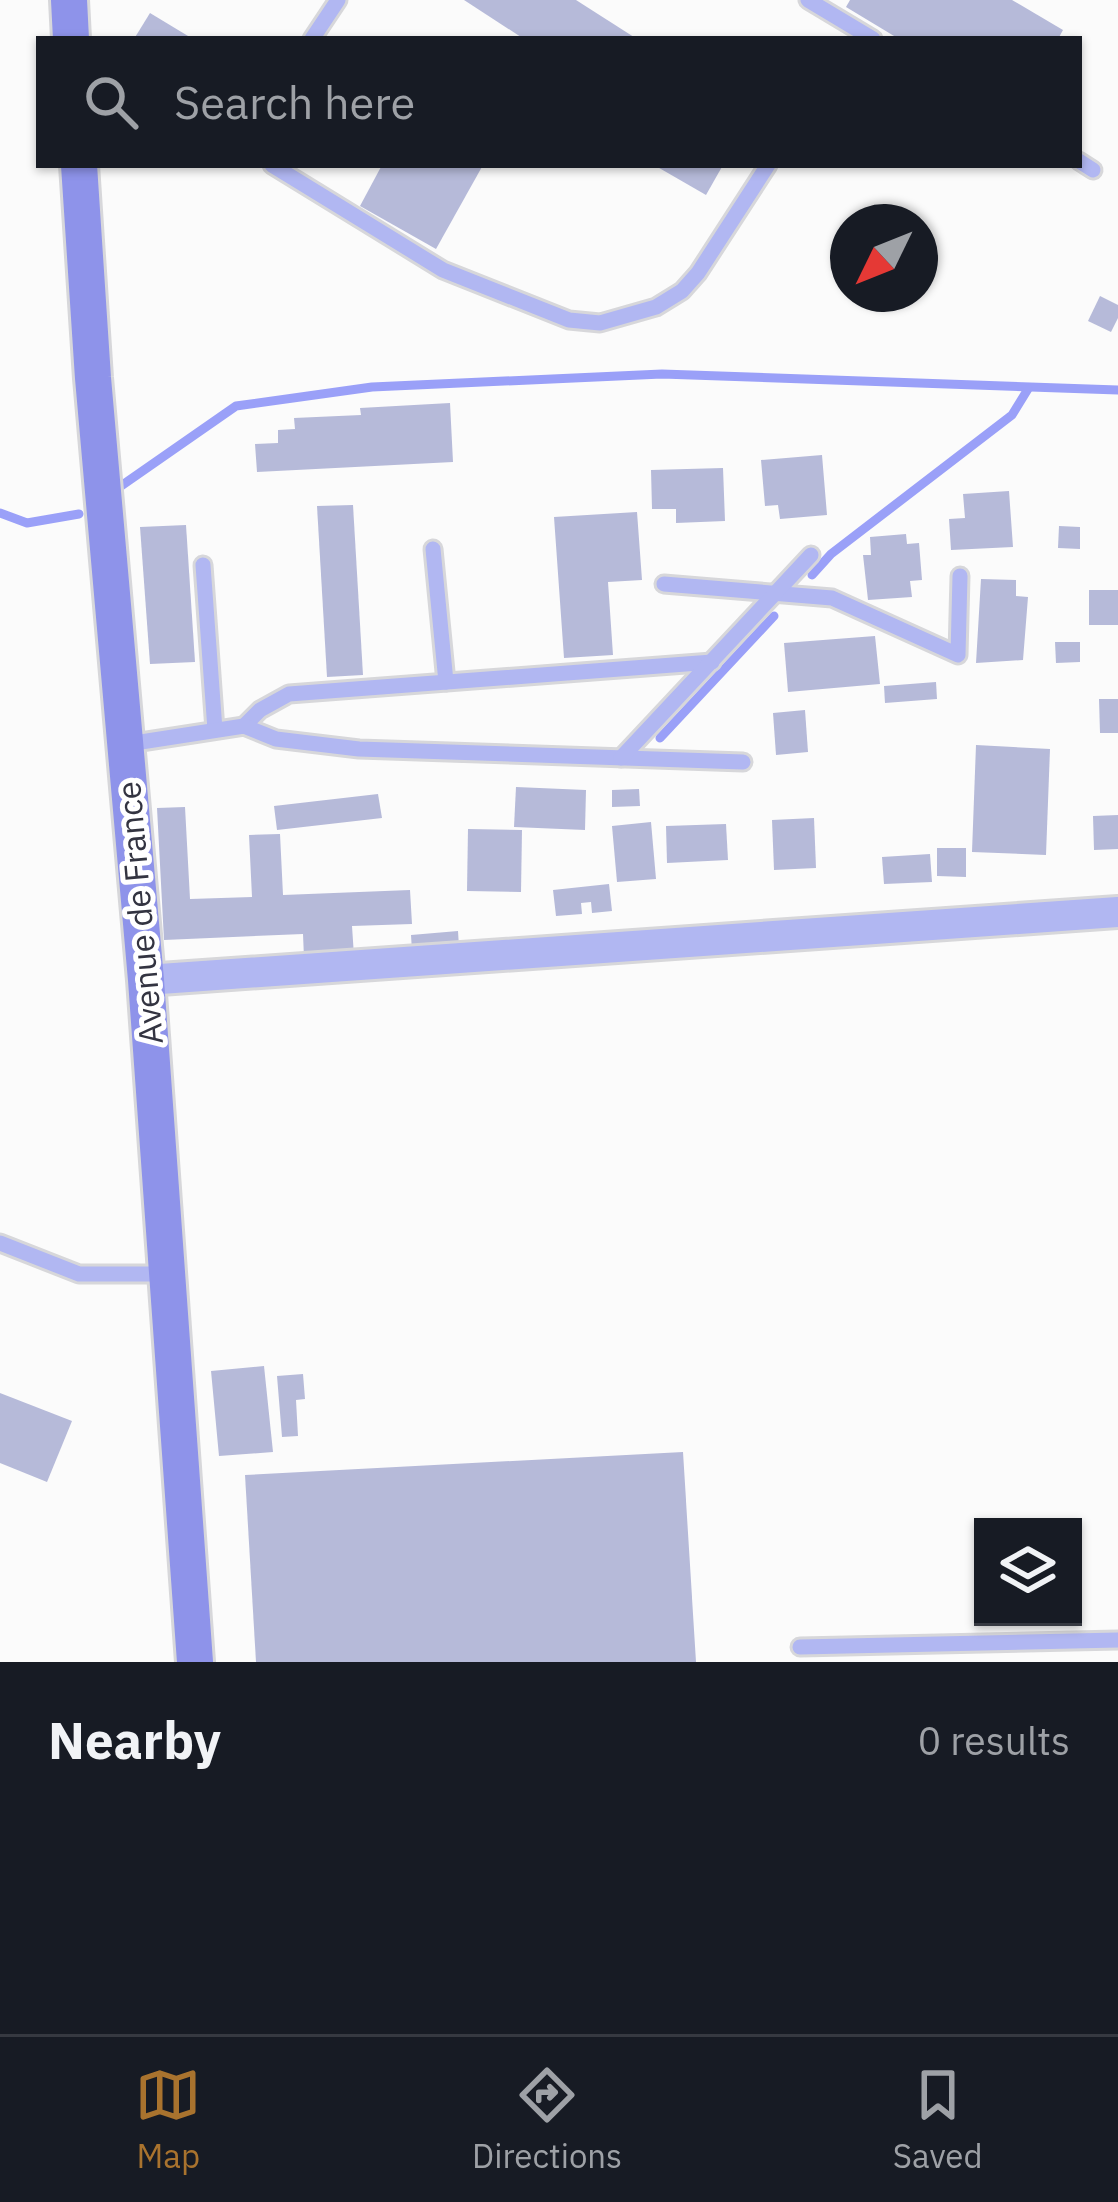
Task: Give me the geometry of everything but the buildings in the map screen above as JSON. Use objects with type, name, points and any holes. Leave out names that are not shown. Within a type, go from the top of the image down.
[{"type":"main road","points":[[69,0],[71,36]]},
{"type":"main road","name":"Avenue de France","points":[[80,168],[94,398],[146,980],[195,1662]]},
{"type":"street","points":[[146,980],[1118,912]]},
{"type":"lane","points":[[314,36],[338,0]]},
{"type":"lane","points":[[808,0],[853,34]]},
{"type":"lane","points":[[277,168],[442,270],[568,320],[599,323],[628,318],[682,291],[766,168]]},
{"type":"lane","points":[[433,549],[446,682]]},
{"type":"lane","points":[[621,758],[811,556]]},
{"type":"lane","points":[[203,565],[215,730]]},
{"type":"lane","points":[[664,584],[832,598],[958,655],[960,576]]},
{"type":"lane","points":[[244,726],[260,710],[289,694],[712,662]]},
{"type":"lane","points":[[125,745],[244,726],[276,739],[359,749],[742,762]]},
{"type":"lane","points":[[0,1243],[79,1274],[167,1274]]},
{"type":"lane","points":[[800,1647],[1118,1640]]},
{"type":"waterway","points":[[121,486],[236,406],[372,387],[662,374],[1118,390]]},
{"type":"waterway","points":[[812,575],[831,554],[1012,415],[1028,389]]},
{"type":"waterway","points":[[0,513],[27,523],[79,514]]},
{"type":"waterway","points":[[660,738],[774,616]]}]
